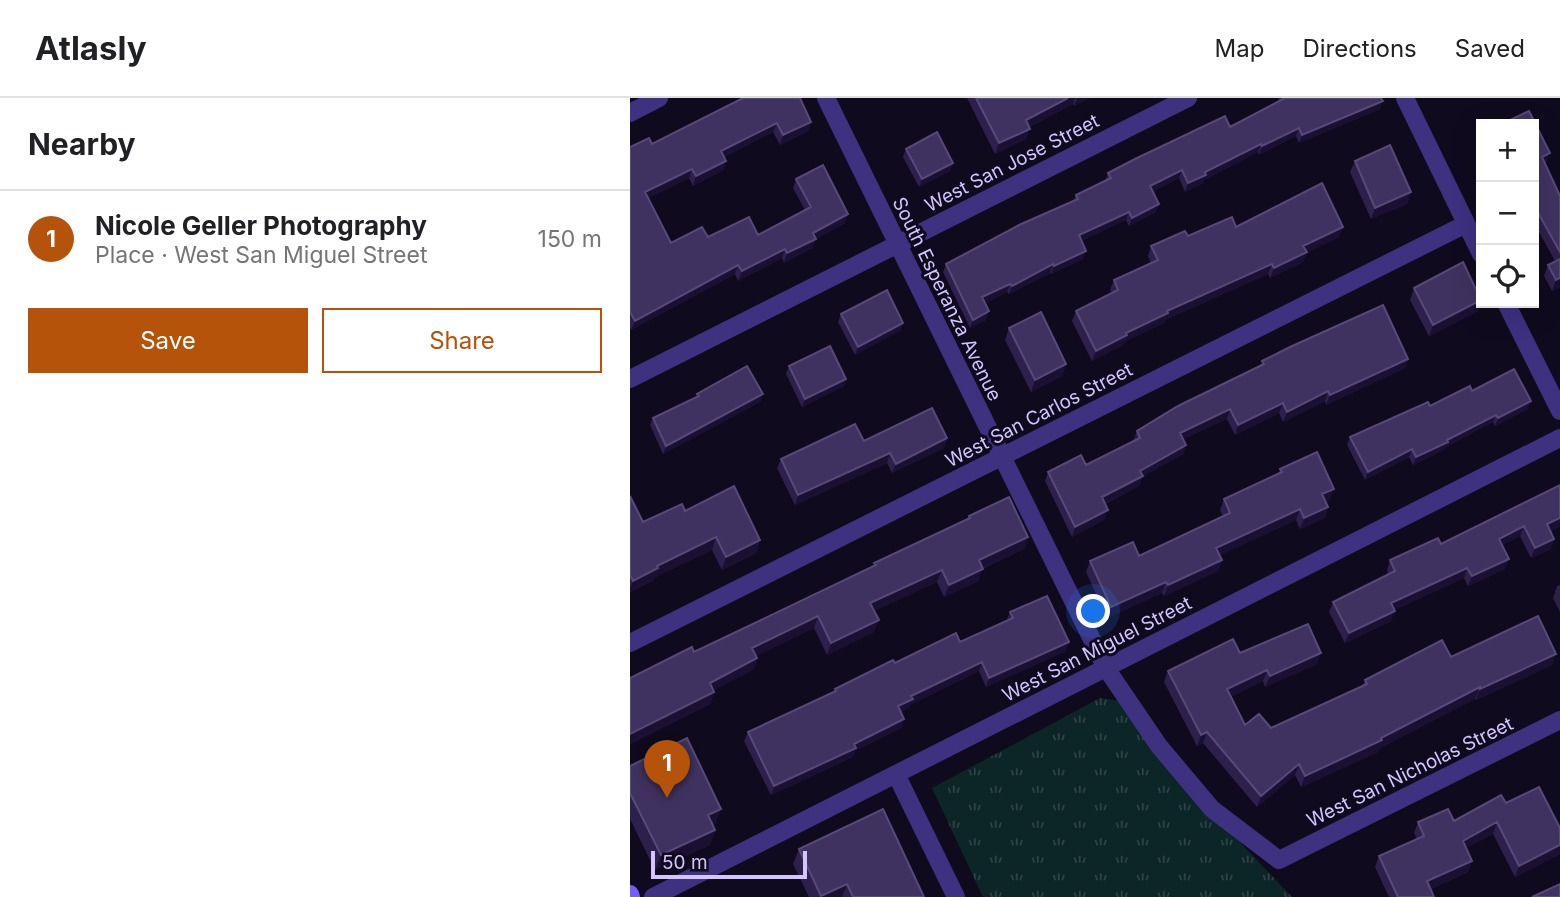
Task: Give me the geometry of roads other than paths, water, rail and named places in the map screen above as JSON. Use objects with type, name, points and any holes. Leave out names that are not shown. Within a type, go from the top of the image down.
[{"type":"street","points":[[630,113],[659,98]]},
{"type":"street","name":"South Esperanza Avenue","points":[[825,98],[1105,668],[1159,746],[1212,809],[1279,860]]},
{"type":"street","name":"West San Jose Street","points":[[630,379],[1188,98]]},
{"type":"street","points":[[1405,98],[1477,245]]},
{"type":"street","name":"West San Carlos Street","points":[[630,643],[1466,223]]},
{"type":"street","points":[[1508,308],[1560,411]]},
{"type":"street","name":"West San Miguel Street","points":[[653,897],[1560,438]]},
{"type":"street","name":"West San Nicholas Street","points":[[1279,860],[1558,728]]},
{"type":"street","points":[[896,774],[956,897]]},
{"type":"place","name":"Nicole Geller Photography","points":[[667,798]]}]
